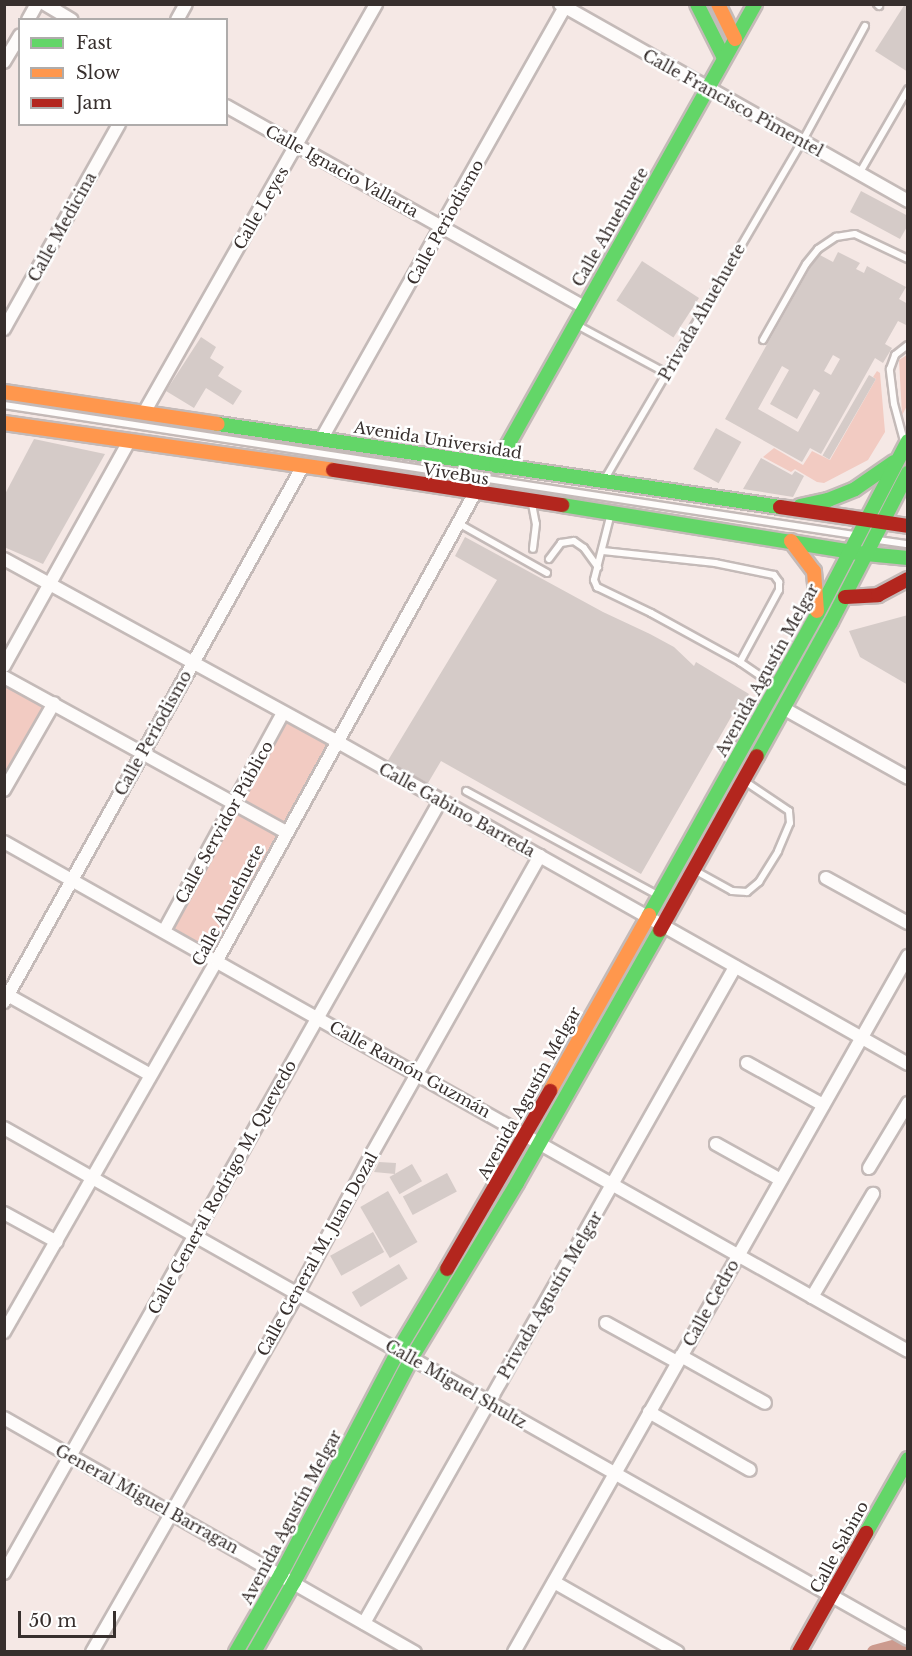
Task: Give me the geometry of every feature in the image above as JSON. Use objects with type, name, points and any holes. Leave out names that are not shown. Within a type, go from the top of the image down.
[{"type":"main road","points":[[697,4],[724,58]]},
{"type":"main road","points":[[718,4],[735,39]]},
{"type":"main road","name":"Calle Ahuehuete","points":[[496,466],[755,4]]},
{"type":"main road","name":"Avenida Universidad","points":[[4,392],[145,411],[496,466],[908,526]]},
{"type":"main road","points":[[4,423],[476,491],[866,554],[908,558]]},
{"type":"main road","name":"Avenida Agustín Melgar","points":[[236,1652],[281,1574],[398,1351],[526,1134],[817,615],[906,443]]},
{"type":"main road","points":[[786,509],[821,502],[848,492],[899,458]]},
{"type":"main road","name":"Avenida Agustín Melgar","points":[[254,1652],[294,1582],[411,1359],[539,1142],[694,870],[844,597],[880,522],[908,473]]},
{"type":"main road","points":[[791,541],[814,571],[817,583],[817,615]]},
{"type":"main road","points":[[844,597],[879,595],[907,579]]},
{"type":"main road","name":"Calle Sabino","points":[[799,1652],[907,1462]]},
{"type":"street","points":[[29,18],[37,4]]},
{"type":"street","points":[[45,4],[69,18]]},
{"type":"street","points":[[178,18],[186,4]]},
{"type":"street","name":"Calle Leyes","points":[[145,411],[376,4]]},
{"type":"street","name":"Calle Francisco Pimentel","points":[[564,6],[908,201]]},
{"type":"street","name":"Calle Periodismo","points":[[322,438],[564,6]]},
{"type":"street","points":[[4,62],[18,38]]},
{"type":"street","name":"Calle Ignacio Vallarta","points":[[228,107],[584,307]]},
{"type":"street","name":"Calle Medicina","points":[[4,329],[117,126]]},
{"type":"street","points":[[4,666],[129,441]]},
{"type":"street","name":"Calle Periodismo","points":[[6,997],[303,466]]},
{"type":"street","name":"Calle Ahuehuete","points":[[4,1332],[152,1076],[476,491]]},
{"type":"street","name":"Calle Gabino Barreda","points":[[4,559],[336,741],[908,1064]]},
{"type":"street","points":[[4,677],[286,832]]},
{"type":"street","points":[[4,790],[54,703]]},
{"type":"street","points":[[783,708],[908,778]]},
{"type":"street","name":"Calle Servidor Público","points":[[164,931],[283,713]]},
{"type":"street","name":"Calle General Rodrigo M. Quevedo","points":[[4,1573],[440,801]]},
{"type":"street","name":"Calle Ramón Guzmán","points":[[4,842],[908,1351]]},
{"type":"street","name":"Calle General M. Juan Dozal","points":[[92,1652],[170,1512],[298,1292],[540,856]]},
{"type":"street","points":[[826,878],[908,923]]},
{"type":"street","name":"Calle Cedro","points":[[514,1652],[861,1037],[902,979],[908,956]]},
{"type":"street","name":"Privada Agustín Melgar","points":[[364,1623],[735,967]]},
{"type":"street","points":[[6,997],[152,1076]]},
{"type":"street","points":[[747,1063],[823,1106]]},
{"type":"street","points":[[869,1168],[908,1103]]},
{"type":"street","name":"Calle Miguel Shultz","points":[[4,1128],[298,1292],[411,1359],[908,1639]]},
{"type":"street","points":[[716,1144],[781,1180]]},
{"type":"street","points":[[812,1297],[873,1194]]},
{"type":"street","points":[[4,1213],[57,1242]]},
{"type":"street","points":[[606,1323],[765,1403]]},
{"type":"street","points":[[649,1412],[750,1470]]},
{"type":"street","name":"General Miguel Barragan","points":[[4,1418],[415,1652]]},
{"type":"street","points":[[554,1582],[677,1652]]},
{"type":"lane","name":"Privada Ahuehuete","points":[[603,482],[802,142],[865,26]]},
{"type":"lane","points":[[859,174],[908,88]]},
{"type":"lane","points":[[763,340],[806,264],[819,249],[836,237],[855,234],[908,259]]},
{"type":"lane","points":[[575,324],[666,373]]},
{"type":"lane","points":[[906,443],[894,404],[890,369],[895,355],[908,345]]},
{"type":"lane","name":"ViveBus","points":[[4,405],[908,544]]},
{"type":"lane","points":[[531,501],[536,524],[533,549]]},
{"type":"lane","points":[[611,513],[594,580],[597,587],[651,613],[740,662],[777,687]]},
{"type":"lane","points":[[458,523],[547,573]]},
{"type":"lane","points":[[549,560],[561,543],[574,541],[584,548],[598,567]]},
{"type":"lane","points":[[603,551],[715,563],[774,575],[779,582],[779,590],[740,662]]},
{"type":"lane","points":[[678,863],[732,891],[747,892],[759,882],[778,851],[790,823],[789,811],[743,780]]},
{"type":"lane","points":[[466,791],[659,896]]},
{"type":"shaded area","points":[[907,355],[907,406],[902,415],[899,360]]},
{"type":"shaded area","points":[[877,371],[880,373],[885,432],[868,460],[824,483],[817,482],[795,469],[791,472],[763,457],[774,448],[803,465],[812,451],[830,460],[876,379],[873,377]]},
{"type":"shaded area","points":[[5,677],[54,703],[5,790]]},
{"type":"shaded area","points":[[283,713],[336,741],[220,960],[167,932]]},
{"type":"building","points":[[905,4],[908,4],[908,72],[875,51]]},
{"type":"building","points":[[861,191],[908,216],[908,225],[900,239],[850,212]]},
{"type":"building","points":[[838,252],[860,263],[856,269],[864,273],[867,266],[906,287],[899,299],[908,304],[908,326],[898,321],[885,344],[892,348],[883,363],[875,358],[821,454],[810,448],[802,462],[725,419],[818,254],[833,262]],"holes":[[[833,355],[840,359],[831,375],[824,371]],[[782,366],[789,370],[770,404],[797,419],[814,389],[820,393],[798,432],[758,409]]]},
{"type":"building","points":[[642,261],[699,298],[673,337],[616,300]]},
{"type":"building","points":[[201,337],[216,347],[210,358],[224,367],[218,376],[242,391],[233,405],[206,388],[194,408],[166,391]]},
{"type":"building","points":[[869,375],[876,379],[829,460],[822,456]]},
{"type":"building","points":[[716,428],[741,442],[719,483],[693,469]]},
{"type":"building","points":[[34,439],[105,454],[43,564],[4,547],[4,496]]},
{"type":"building","points":[[761,458],[792,475],[795,471],[804,476],[793,497],[743,489]]},
{"type":"building","points":[[465,537],[603,612],[674,647],[694,666],[696,662],[749,694],[738,714],[734,712],[641,874],[441,761],[428,783],[387,762],[497,580],[455,556]]},
{"type":"building","points":[[908,615],[908,685],[860,657],[849,631]]},
{"type":"building","points":[[379,1162],[396,1163],[395,1174],[374,1172]]},
{"type":"building","points":[[412,1164],[422,1181],[399,1194],[389,1177]]},
{"type":"building","points":[[447,1173],[457,1192],[413,1215],[403,1196]]},
{"type":"building","points":[[388,1191],[418,1242],[390,1258],[360,1207]]},
{"type":"building","points":[[373,1232],[384,1252],[341,1276],[330,1256]]},
{"type":"building","points":[[399,1264],[408,1279],[361,1307],[352,1292]]},
{"type":"waterway","points":[[874,1652],[908,1643]]},
{"type":"traffic: fast","points":[[697,4],[724,58]]},
{"type":"traffic: fast","points":[[496,466],[755,4]]},
{"type":"traffic: fast","points":[[218,424],[780,507]]},
{"type":"traffic: fast","points":[[649,915],[817,615],[908,441]]},
{"type":"traffic: fast","points":[[800,506],[828,500],[855,489],[894,462]]},
{"type":"traffic: fast","points":[[757,756],[831,622],[908,473]]},
{"type":"traffic: fast","points":[[562,505],[866,554],[908,558]]},
{"type":"traffic: fast","points":[[254,1652],[294,1582],[411,1359],[517,1183],[660,930]]},
{"type":"traffic: fast","points":[[236,1652],[281,1574],[398,1351],[447,1269]]},
{"type":"traffic: fast","points":[[866,1533],[908,1459]]},
{"type":"traffic: slow","points":[[718,4],[735,39]]},
{"type":"traffic: slow","points":[[4,392],[218,424]]},
{"type":"traffic: slow","points":[[4,423],[333,470]]},
{"type":"traffic: slow","points":[[791,541],[814,571],[817,611]]},
{"type":"traffic: slow","points":[[550,1091],[649,915]]},
{"type":"traffic: jam","points":[[333,470],[562,505]]},
{"type":"traffic: jam","points":[[780,507],[908,526]]},
{"type":"traffic: jam","points":[[845,597],[878,595],[908,579]]},
{"type":"traffic: jam","points":[[660,930],[757,756]]},
{"type":"traffic: jam","points":[[447,1269],[550,1091]]},
{"type":"traffic: jam","points":[[799,1652],[866,1533]]}]
